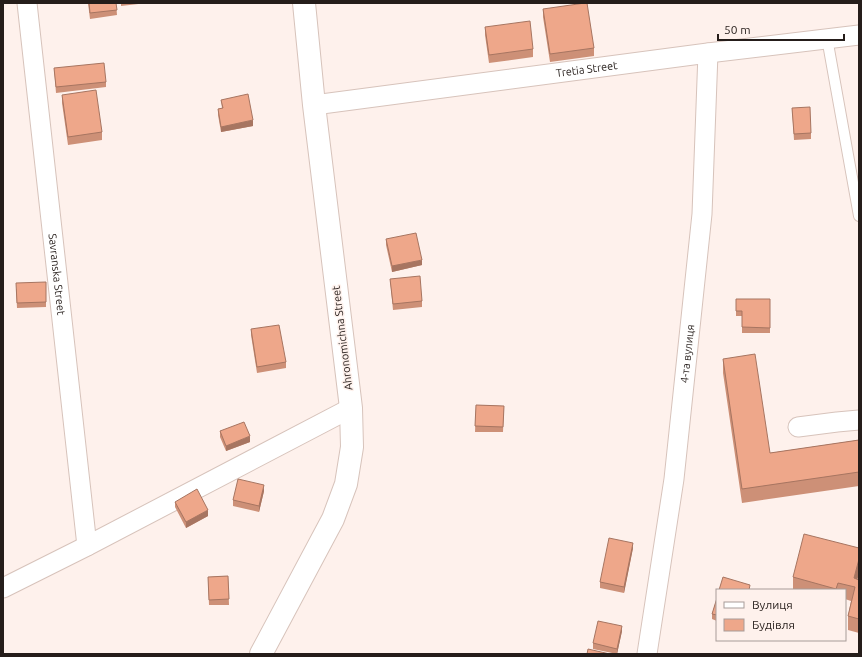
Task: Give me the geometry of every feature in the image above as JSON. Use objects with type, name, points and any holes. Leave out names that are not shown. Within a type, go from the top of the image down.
[{"type":"street","name":"Savranska Street","points":[[27,3],[87,546]]},
{"type":"street","name":"Ahronomichna Street","points":[[261,654],[333,519],[346,484],[352,447],[351,408],[314,105],[304,3]]},
{"type":"street","name":"Tretia Street","points":[[314,105],[708,52],[859,35]]},
{"type":"street","name":"4-та вулиця","points":[[647,654],[674,479],[702,214],[708,52]]},
{"type":"street","points":[[3,588],[87,546],[351,408]]},
{"type":"street","points":[[798,428],[859,420]]},
{"type":"lane","points":[[828,38],[859,216]]},
{"type":"building","points":[[89,3],[116,3],[117,10],[90,13]]},
{"type":"building","points":[[587,3],[594,48],[550,54],[543,9]]},
{"type":"building","points":[[530,21],[533,49],[489,55],[485,27]]},
{"type":"building","points":[[104,63],[106,82],[56,87],[54,68]]},
{"type":"building","points":[[96,90],[102,132],[68,137],[62,95]]},
{"type":"building","points":[[248,94],[253,120],[221,127],[218,109],[223,108],[221,100]]},
{"type":"building","points":[[810,107],[811,133],[794,134],[792,108]]},
{"type":"building","points":[[416,233],[422,260],[392,266],[386,239]]},
{"type":"building","points":[[420,276],[422,301],[393,304],[390,279]]},
{"type":"building","points":[[46,282],[46,302],[17,303],[16,283]]},
{"type":"building","points":[[736,299],[770,299],[770,328],[742,327],[742,311],[736,311]]},
{"type":"building","points":[[279,325],[286,362],[257,367],[251,329]]},
{"type":"building","points":[[755,354],[770,453],[859,440],[859,472],[742,489],[723,359]]},
{"type":"building","points":[[476,405],[504,406],[503,427],[475,426]]},
{"type":"building","points":[[244,422],[250,436],[226,446],[220,431]]},
{"type":"building","points":[[238,479],[264,485],[259,506],[233,500]]},
{"type":"building","points":[[197,489],[208,510],[186,522],[175,502]]},
{"type":"building","points":[[804,534],[859,548],[859,559],[854,578],[859,580],[859,619],[848,616],[855,587],[838,583],[836,589],[793,577]]},
{"type":"building","points":[[609,538],[633,543],[624,587],[600,582]]},
{"type":"building","points":[[228,576],[229,599],[209,600],[208,577]]},
{"type":"building","points":[[723,577],[750,585],[749,589],[719,589]]},
{"type":"building","points":[[716,601],[716,615],[712,614]]},
{"type":"building","points":[[598,621],[622,626],[617,649],[593,643]]},
{"type":"building","points":[[588,649],[610,654],[587,654]]}]
